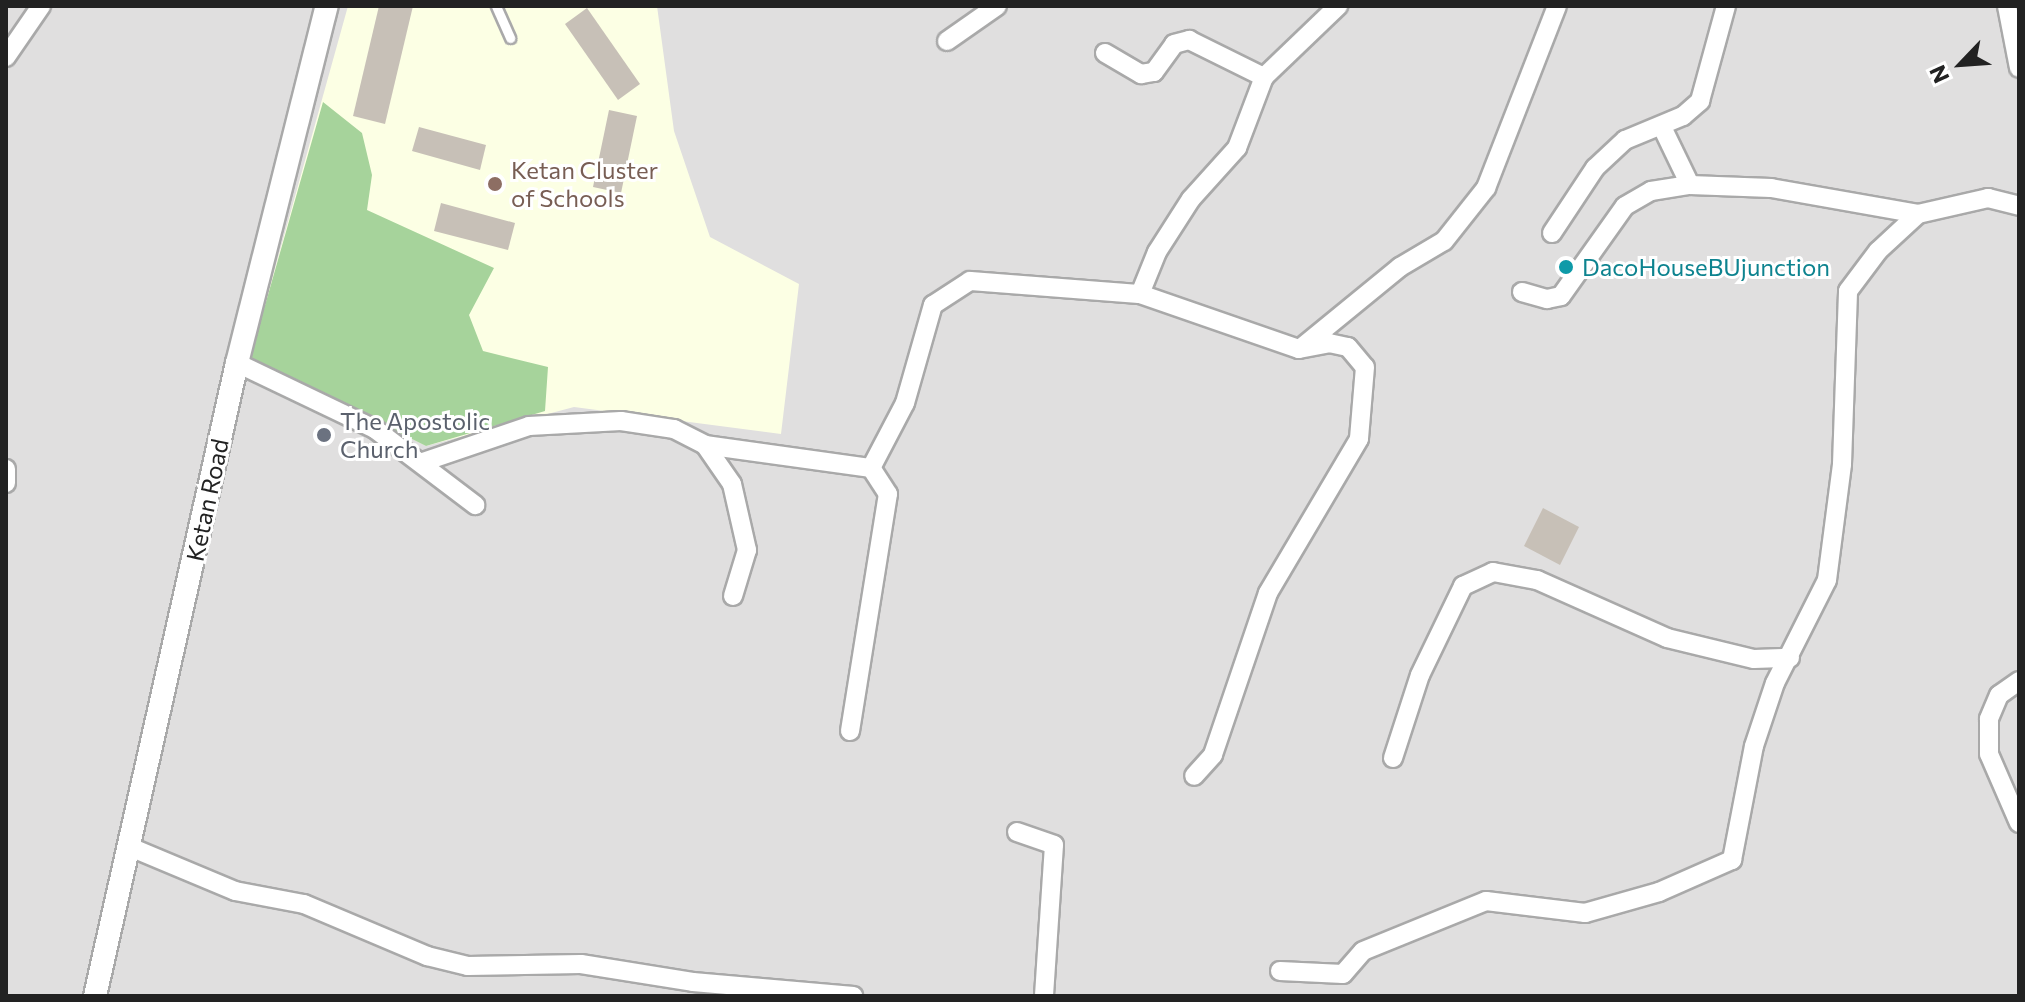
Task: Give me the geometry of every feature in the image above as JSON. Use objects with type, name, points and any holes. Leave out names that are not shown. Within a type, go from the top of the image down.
[{"type":"street","points":[[6,57],[41,6]]},
{"type":"street","name":"Ketan Road","points":[[95,996],[237,363],[327,6]]},
{"type":"street","points":[[947,41],[997,6]]},
{"type":"street","points":[[1140,294],[1157,252],[1191,199],[1237,148],[1264,77],[1338,6]]},
{"type":"street","points":[[1299,349],[1400,267],[1444,241],[1486,188],[1557,6]]},
{"type":"street","points":[[1552,233],[1595,168],[1625,140],[1662,127],[1700,101],[1726,6]]},
{"type":"street","points":[[2007,6],[2019,68]]},
{"type":"street","points":[[1105,53],[1141,74],[1154,72],[1174,44],[1189,40],[1264,77]]},
{"type":"street","points":[[1662,127],[1690,185]]},
{"type":"street","points":[[1522,292],[1547,299],[1561,296],[1636,196],[1690,185],[1771,188],[1918,214],[1988,198],[2019,206]]},
{"type":"street","points":[[1280,971],[1343,974],[1363,951],[1486,901],[1585,913],[1659,892],[1732,860],[1754,746],[1775,683],[1827,580],[1842,464],[1848,291],[1878,251],[1918,214]]},
{"type":"street","points":[[871,468],[905,403],[933,305],[953,289],[970,281],[1140,294],[1299,349],[1329,343],[1348,347],[1365,367],[1359,439],[1268,593],[1213,755],[1194,776]]},
{"type":"street","points":[[237,363],[334,407],[423,462],[475,505]]},
{"type":"street","points":[[423,462],[529,426],[621,421],[674,429],[705,445],[871,468],[888,494],[850,731]]},
{"type":"street","points":[[705,445],[732,484],[744,524],[747,550],[733,596]]},
{"type":"street","points":[[6,469],[6,483]]},
{"type":"street","points":[[1393,758],[1420,675],[1463,586],[1493,572],[1537,580],[1667,638],[1754,659],[1790,658]]},
{"type":"street","points":[[2019,681],[1999,695],[1989,719],[1989,754],[2019,823]]},
{"type":"street","points":[[1017,832],[1054,845],[1044,996]]},
{"type":"street","points":[[130,847],[235,891],[304,904],[427,956],[468,966],[581,964],[693,982],[853,996]]},
{"type":"lane","points":[[496,6],[510,38]]},
{"type":"shaded area","points":[[6,6],[2019,6],[2019,996],[6,996]]},
{"type":"shaded area","name":"Ketan Cluster of Schools","points":[[348,6],[657,6],[674,131],[710,237],[799,284],[781,434],[574,407],[426,446],[250,358]]},
{"type":"green space","points":[[323,102],[362,133],[372,175],[367,210],[494,268],[469,315],[483,351],[548,367],[545,411],[426,446],[250,358]]},
{"type":"building","points":[[379,6],[413,6],[385,124],[353,116]]},
{"type":"building","points":[[587,8],[640,84],[618,100],[565,24]]},
{"type":"building","points":[[609,110],[637,116],[621,193],[593,187]]},
{"type":"building","points":[[419,127],[486,145],[480,170],[412,151]]},
{"type":"building","points":[[441,203],[515,223],[508,250],[434,231]]},
{"type":"building","points":[[1543,508],[1579,527],[1560,565],[1524,546]]},
{"type":"place","name":"Ketan Cluster of Schools","points":[[495,184]]},
{"type":"place","name":"DacoHouseBUjunction","points":[[1566,267]]},
{"type":"place","name":"The Apostolic Church","points":[[324,435]]}]
